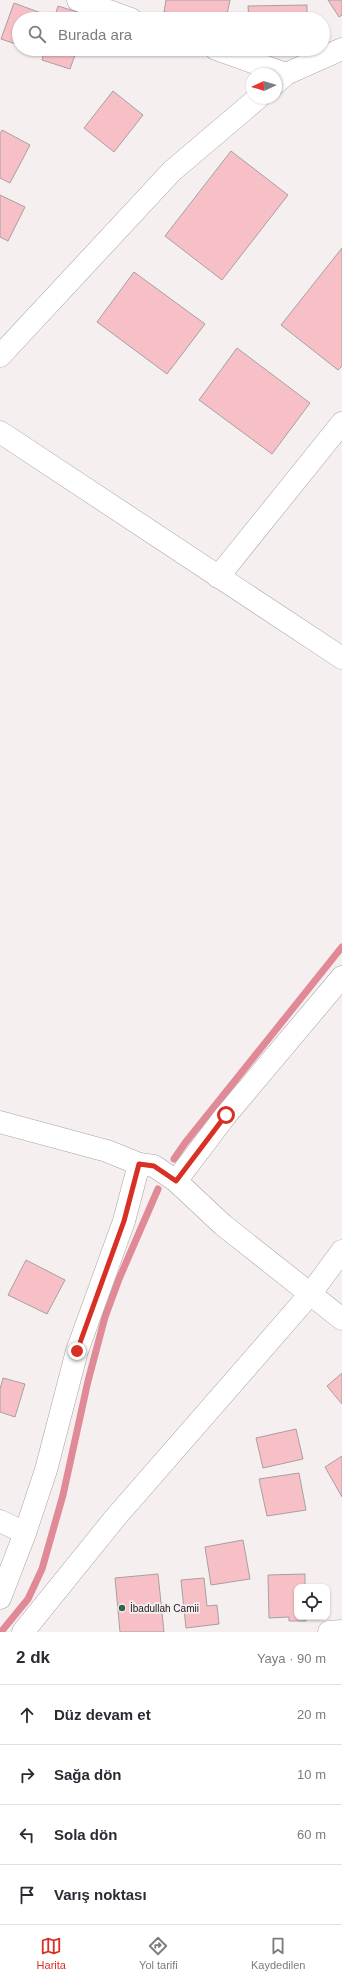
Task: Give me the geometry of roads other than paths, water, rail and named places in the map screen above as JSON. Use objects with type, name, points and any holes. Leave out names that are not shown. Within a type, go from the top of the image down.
[{"type":"street","points":[[78,0],[111,12]]},
{"type":"street","points":[[330,55],[342,49]]},
{"type":"street","points":[[232,56],[259,68]]},
{"type":"street","points":[[282,78],[327,56]]},
{"type":"street","points":[[0,356],[172,171],[251,104]]},
{"type":"street","points":[[218,577],[342,423]]},
{"type":"street","points":[[0,432],[342,658]]},
{"type":"street","points":[[176,1181],[226,1115],[342,977]]},
{"type":"street","points":[[0,1122],[107,1151],[147,1165],[176,1181],[222,1225],[311,1293],[342,1319]]},
{"type":"street","points":[[0,1598],[25,1533],[46,1470],[77,1351],[124,1221],[147,1165]]},
{"type":"street","points":[[23,1632],[115,1518],[311,1293],[342,1251]]},
{"type":"street","points":[[0,1521],[25,1533]]},
{"type":"street","points":[[329,1632],[342,1630]]},
{"type":"waterway","points":[[174,1159],[185,1143],[342,947]]},
{"type":"waterway","points":[[1,1632],[28,1599],[42,1569],[63,1495],[88,1381],[105,1317],[119,1279],[158,1189]]},
{"type":"place","name":"İbadullah Camii","points":[[122,1608]]}]
